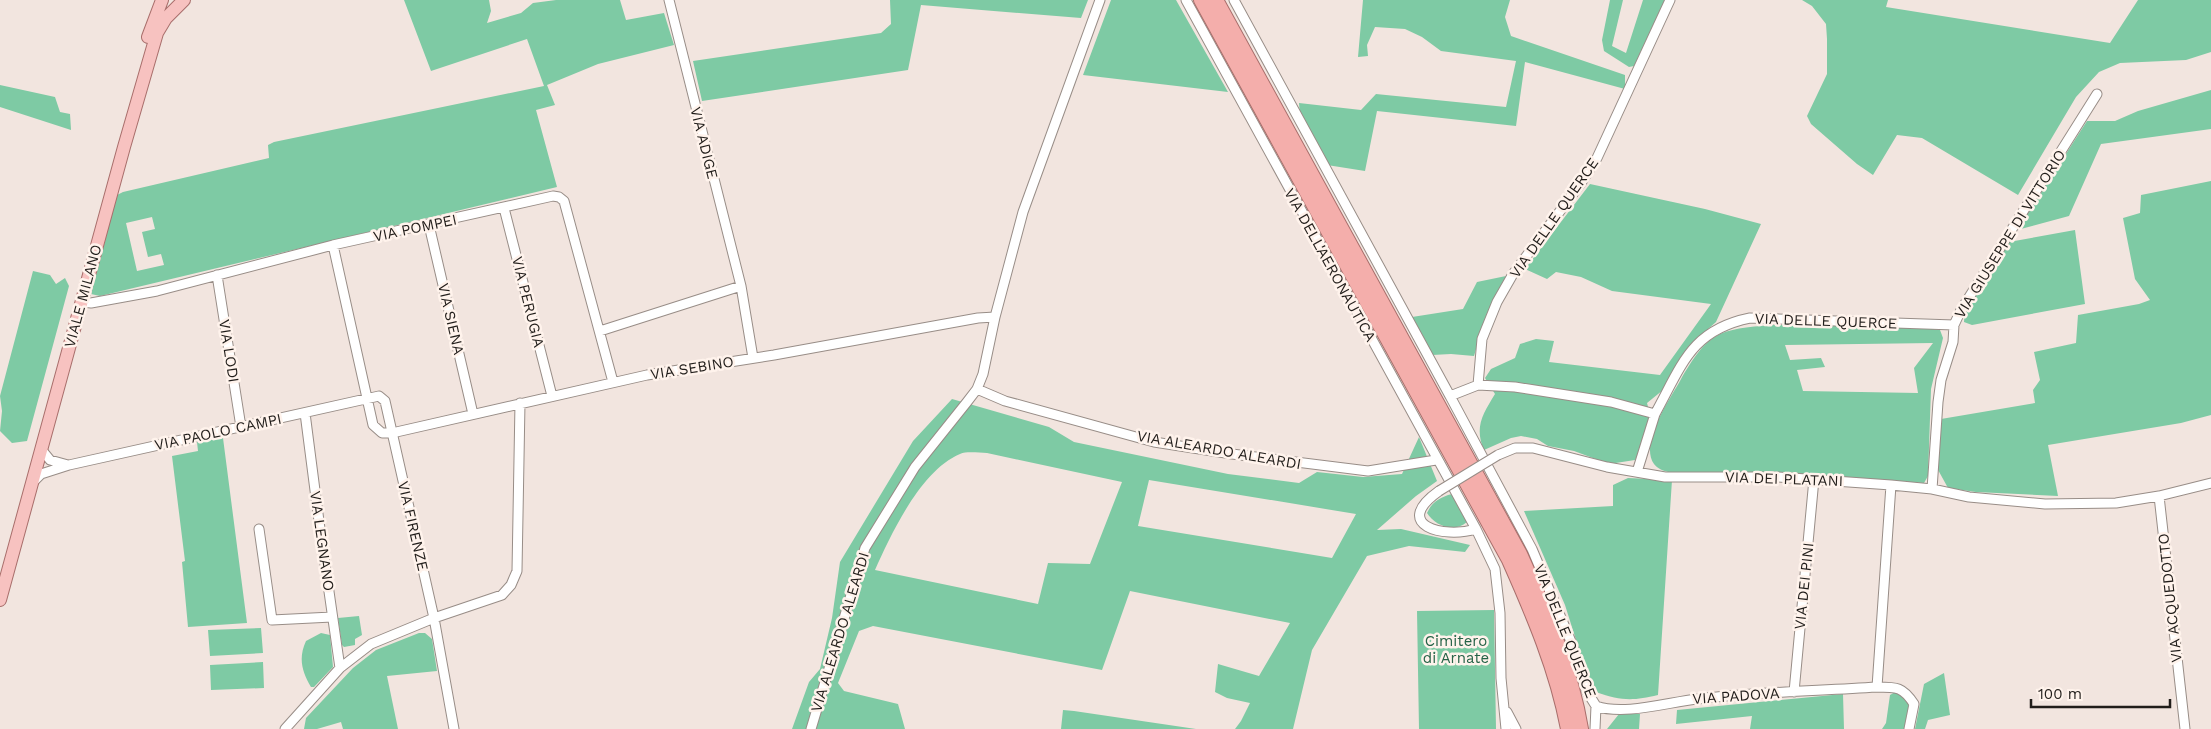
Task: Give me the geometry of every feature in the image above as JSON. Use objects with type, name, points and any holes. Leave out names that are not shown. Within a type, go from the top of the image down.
[{"type":"highway","points":[[1201,0],[1509,560],[1532,610],[1552,667],[1568,729]]},
{"type":"highway","points":[[1216,0],[1520,554],[1543,604],[1564,662],[1581,729]]},
{"type":"main road","name":"VIALE MILANO","points":[[0,577],[140,63],[162,0]]},
{"type":"main road","name":"VIALE MILANO","points":[[0,600],[157,33],[166,18],[184,0]]},
{"type":"street","name":"VIA ADIGE","points":[[668,0],[741,286],[753,358]]},
{"type":"street","name":"VIA ALEARDO ALEARDI","points":[[811,729],[865,548],[915,467],[977,389],[983,374],[995,317],[1023,212],[1100,0]]},
{"type":"street","name":"VIA DELL'AERONAUTICA","points":[[1186,0],[1436,460],[1476,529],[1495,568],[1500,613],[1500,678],[1506,710]]},
{"type":"street","name":"VIA DELLE QUERCE","points":[[1234,0],[1532,550],[1572,644],[1586,690],[1596,706]]},
{"type":"street","name":"VIA DELLE QUERCE","points":[[1478,384],[1482,340],[1497,302],[1514,274],[1581,183],[1597,158],[1670,0]]},
{"type":"street","name":"VIA GIUSEPPE DI VITTORIO","points":[[1932,489],[1938,402],[1953,342],[1954,325],[1961,310],[2097,94]]},
{"type":"street","name":"VIA POMPEI","points":[[82,302],[91,303],[157,291],[333,246],[553,196],[559,197],[564,201],[613,382]]},
{"type":"street","name":"VIA PERUGIA","points":[[504,208],[552,396]]},
{"type":"street","name":"VIA SIENA","points":[[429,225],[473,414]]},
{"type":"street","points":[[333,246],[373,425],[382,433],[392,433]]},
{"type":"street","name":"VIA LODI","points":[[217,275],[240,426]]},
{"type":"street","points":[[600,331],[741,286]]},
{"type":"street","name":"VIA SEBINO","points":[[392,433],[613,382],[978,318],[995,317]]},
{"type":"street","name":"VIA DELLE QUERCE","points":[[1655,414],[1687,356],[1715,328],[1737,320],[1750,318],[1954,325]]},
{"type":"street","points":[[1450,396],[1478,384],[1516,387],[1610,402],[1655,414],[1637,472]]},
{"type":"street","name":"VIA ALEARDO ALEARDI","points":[[977,389],[1006,401],[1154,442],[1222,453],[1311,466],[1368,471],[1436,460]]},
{"type":"street","name":"VIA FIRENZE","points":[[368,398],[379,396],[385,401],[434,618],[454,729]]},
{"type":"street","name":"VIA PAOLO CAMPI","points":[[32,484],[41,474],[69,465],[368,398]]},
{"type":"street","points":[[289,727],[340,668],[371,644],[434,618],[502,595],[511,585],[517,571],[520,404]]},
{"type":"street","name":"VIA LEGNANO","points":[[305,413],[340,668]]},
{"type":"street","name":"VIA DEI PLATANI","points":[[1476,529],[1453,532],[1435,530],[1424,525],[1420,516],[1421,507],[1428,498],[1439,490],[1498,455],[1515,448],[1533,448],[1608,467],[1665,477],[1778,477],[1891,484],[1932,489]]},
{"type":"street","points":[[41,449],[50,460],[69,465]]},
{"type":"street","name":"VIA DEI PINI","points":[[1794,692],[1814,479]]},
{"type":"street","points":[[1932,489],[1969,498],[2046,504],[2100,504],[2159,496],[2211,483]]},
{"type":"street","points":[[1877,687],[1891,484]]},
{"type":"street","name":"VIA ACQUEDOTTO","points":[[2159,496],[2185,729]]},
{"type":"street","points":[[259,529],[272,620],[332,617]]},
{"type":"street","name":"VIA PADOVA","points":[[1596,706],[1605,709],[1623,709],[1698,699],[1877,687],[1899,688],[1908,694],[1914,704],[1910,729]]},
{"type":"street","points":[[1595,729],[1596,706]]},
{"type":"street","points":[[1506,710],[1506,729]]},
{"type":"street","points":[[1506,710],[1516,729]]},
{"type":"green space","points":[[404,0],[489,0],[491,11],[487,23],[521,13],[533,3],[556,0],[620,0],[626,20],[664,13],[674,45],[598,64],[547,85],[555,105],[536,110],[557,187],[100,296],[91,294],[117,195],[123,192],[269,158],[268,145],[274,142],[544,86],[527,39],[431,71]],"holes":[[[152,217],[155,229],[142,232],[148,257],[161,254],[164,265],[137,271],[126,223]]]},
{"type":"green space","points":[[890,0],[1088,0],[1081,18],[921,5],[908,70],[702,101],[693,61],[881,33],[891,24]]},
{"type":"green space","points":[[1111,0],[1176,0],[1228,92],[1083,75]]},
{"type":"green space","points":[[1363,0],[1510,0],[1505,17],[1511,36],[1625,75],[1625,89],[1525,62],[1516,126],[1377,111],[1365,171],[1327,165],[1300,116],[1299,103],[1361,110],[1376,94],[1506,107],[1516,61],[1441,51],[1422,37],[1405,29],[1375,27],[1367,45],[1368,56],[1358,57]]},
{"type":"green space","points":[[1610,0],[1623,0],[1612,46],[1626,53],[1643,0],[1665,0],[1634,66],[1629,67],[1604,51],[1602,40]]},
{"type":"green space","points":[[1802,0],[1888,0],[1886,7],[2110,43],[2138,0],[2211,0],[2211,52],[2186,60],[2120,63],[2099,72],[2076,97],[2018,195],[1922,138],[1897,135],[1873,175],[1857,164],[1811,124],[1807,116],[1827,74],[1826,24],[1812,6]]},
{"type":"green space","points":[[0,85],[55,97],[60,112],[70,114],[71,130],[0,107]]},
{"type":"green space","points":[[2211,90],[2211,129],[2101,144],[2069,216],[2017,230],[2087,121],[2115,121],[2138,111]]},
{"type":"green space","points":[[2211,181],[2211,415],[2181,423],[2048,445],[2058,496],[1976,492],[1948,488],[1937,468],[1941,419],[2035,403],[2033,390],[2040,380],[2034,352],[2076,343],[2078,315],[2139,304],[2150,300],[2135,279],[2123,218],[2140,213],[2141,195]]},
{"type":"green space","points":[[1590,184],[1705,209],[1761,224],[1716,322],[1692,343],[1680,358],[1663,390],[1647,403],[1651,418],[1642,448],[1635,460],[1609,464],[1574,451],[1548,446],[1537,439],[1521,436],[1511,438],[1484,450],[1480,434],[1481,421],[1495,394],[1485,378],[1491,369],[1515,358],[1520,344],[1536,339],[1554,341],[1549,362],[1660,375],[1711,304],[1612,291],[1581,277],[1556,272],[1547,279],[1525,269]]},
{"type":"green space","points":[[2075,230],[2085,304],[1972,325],[1964,322],[1965,309],[2009,242]]},
{"type":"green space","points":[[33,271],[50,275],[56,284],[65,278],[69,286],[27,441],[12,443],[0,431],[2,411],[0,396]]},
{"type":"green space","points":[[1506,276],[1484,323],[1474,356],[1432,355],[1412,317],[1463,309],[1477,282]]},
{"type":"green space","points":[[1773,325],[1858,325],[1920,327],[1940,330],[1943,338],[1931,389],[1928,476],[1924,483],[1771,475],[1685,474],[1666,471],[1654,464],[1650,455],[1653,433],[1663,410],[1699,352],[1716,336],[1739,329]],"holes":[[[1933,343],[1914,368],[1918,393],[1803,391],[1797,370],[1825,367],[1821,358],[1790,360],[1785,345]]]},
{"type":"green space","points":[[952,399],[1049,427],[1074,442],[1228,474],[1299,483],[1317,472],[1363,477],[1402,474],[1419,437],[1437,481],[1416,496],[1377,530],[1401,529],[1470,545],[1465,552],[1409,546],[1367,556],[1312,650],[1293,729],[1235,729],[1250,703],[1227,698],[1215,692],[1218,664],[1259,676],[1290,623],[1130,591],[1102,670],[873,626],[859,631],[838,683],[844,691],[898,704],[905,729],[792,729],[809,682],[820,669],[832,618],[840,562],[913,441]],"holes":[[[970,452],[987,453],[1122,482],[1090,564],[1048,563],[1038,604],[875,570],[909,504],[933,474],[946,462],[960,454]],[[1149,480],[1356,514],[1332,558],[1138,526]]]},
{"type":"green space","points":[[223,438],[247,623],[188,627],[182,562],[185,561],[172,456],[198,451],[197,442]]},
{"type":"green space","points":[[1628,478],[1672,480],[1658,695],[1634,699],[1613,697],[1596,692],[1588,678],[1565,605],[1524,511],[1613,506],[1613,485]]},
{"type":"green space","points":[[1452,494],[1467,522],[1456,527],[1440,524],[1430,518],[1427,513],[1437,501]]},
{"type":"green space","name":"Cimitero di Arnate","points":[[1494,610],[1496,729],[1419,729],[1417,611]]},
{"type":"green space","points":[[359,616],[362,635],[355,639],[355,645],[344,647],[342,645],[338,618]]},
{"type":"green space","points":[[261,628],[263,653],[210,656],[208,630]]},
{"type":"green space","points":[[321,633],[330,635],[333,667],[314,687],[311,687],[303,670],[302,653],[306,641]]},
{"type":"green space","points":[[419,633],[425,633],[432,639],[437,671],[387,676],[398,729],[343,729],[341,722],[317,729],[304,729],[306,718],[353,668],[376,650]]},
{"type":"green space","points":[[263,662],[264,688],[211,690],[210,665]]},
{"type":"green space","points":[[1944,673],[1950,715],[1928,720],[1925,729],[1915,729],[1924,684]]},
{"type":"green space","points":[[1897,691],[1905,695],[1910,706],[1905,729],[1882,729],[1886,723],[1890,695]]},
{"type":"green space","points":[[1843,694],[1844,729],[1750,729],[1752,716],[1676,724],[1677,710]]},
{"type":"green space","points":[[1063,710],[1074,711],[1196,729],[1061,729]]},
{"type":"green space","points":[[1619,714],[1640,714],[1639,729],[1607,729]]}]
